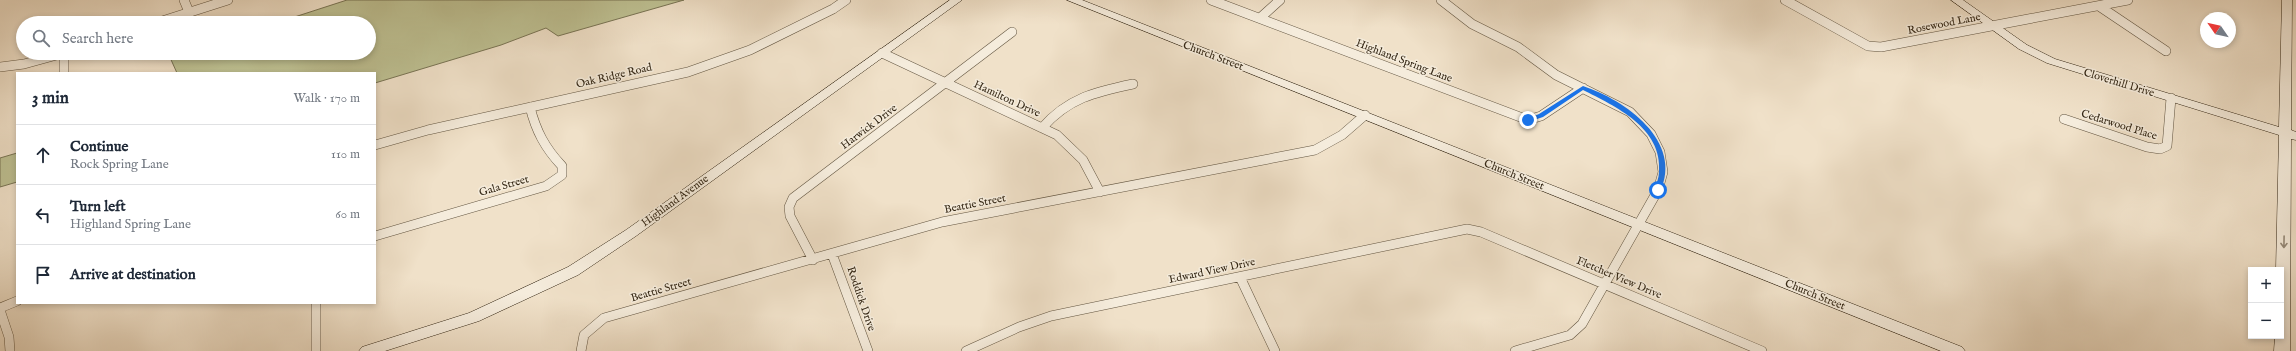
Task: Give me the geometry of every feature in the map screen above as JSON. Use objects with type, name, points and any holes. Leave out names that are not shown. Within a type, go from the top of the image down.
[{"type":"main road","name":"Highland Avenue","points":[[367,351],[474,317],[510,302],[573,271],[631,233],[957,0]]},
{"type":"main road","name":"Church Street","points":[[1072,0],[1365,115],[1951,350]]},
{"type":"main road","name":"Cloverhill Drive","points":[[1956,0],[2023,47],[2051,61],[2085,73],[2291,135]]},
{"type":"main road","points":[[2282,351],[2291,135],[2287,0]]},
{"type":"street","points":[[184,0],[189,12]]},
{"type":"street","points":[[177,16],[228,0]]},
{"type":"street","name":"Oak Ridge Road","points":[[376,145],[428,130],[688,72],[723,61],[782,35],[846,0]]},
{"type":"street","name":"Highland Spring Lane","points":[[1211,0],[1528,120],[1541,116],[1583,88]]},
{"type":"street","points":[[1260,18],[1280,0]]},
{"type":"street","points":[[1441,0],[1472,24],[1499,36],[1518,47],[1539,64],[1556,75],[1630,112],[1651,134],[1660,152],[1663,172],[1658,190],[1637,224],[1582,324],[1570,335],[1515,351]]},
{"type":"street","name":"Rosewood Lane","points":[[1785,0],[1868,46],[1881,47],[2128,0]]},
{"type":"street","points":[[2099,6],[2166,51]]},
{"type":"street","name":"Harwick Drive","points":[[812,260],[790,216],[789,206],[793,198],[1012,32]]},
{"type":"street","name":"Hamilton Drive","points":[[882,53],[1057,136],[1088,163],[1100,192]]},
{"type":"street","points":[[0,67],[24,64],[39,60]]},
{"type":"street","points":[[64,60],[64,72]]},
{"type":"street","points":[[1042,128],[1062,109],[1078,100],[1107,90],[1133,84]]},
{"type":"street","name":"Cedarwood Place","points":[[2064,119],[2147,147],[2160,149],[2166,146],[2171,98]]},
{"type":"street","name":"Gala Street","points":[[376,236],[546,186],[556,181],[562,175],[562,166],[542,144],[536,132],[530,107]]},
{"type":"street","name":"Beattie Street","points":[[581,351],[580,344],[588,329],[604,318],[942,222],[1315,150],[1345,134],[1365,115]]},
{"type":"street","name":"Fletcher View Drive","points":[[1467,229],[1481,232],[1757,350]]},
{"type":"street","name":"Edward View Drive","points":[[966,351],[1019,327],[1051,316],[1467,229]]},
{"type":"street","name":"Roddick Drive","points":[[832,254],[868,351]]},
{"type":"street","points":[[1240,277],[1275,351]]},
{"type":"street","points":[[10,351],[9,337],[0,309],[16,301]]},
{"type":"street","points":[[316,304],[316,351]]},
{"type":"green space","points":[[347,0],[684,0],[558,36],[546,28],[501,45],[376,83],[376,72],[177,72],[171,60],[376,60],[376,16],[298,16]]},
{"type":"green space","points":[[16,153],[16,182],[0,187],[0,158]]},
{"type":"route","points":[[1528,120],[1541,116],[1583,88],[1610,101],[1630,112],[1651,134],[1660,152],[1663,172],[1658,190]]}]
